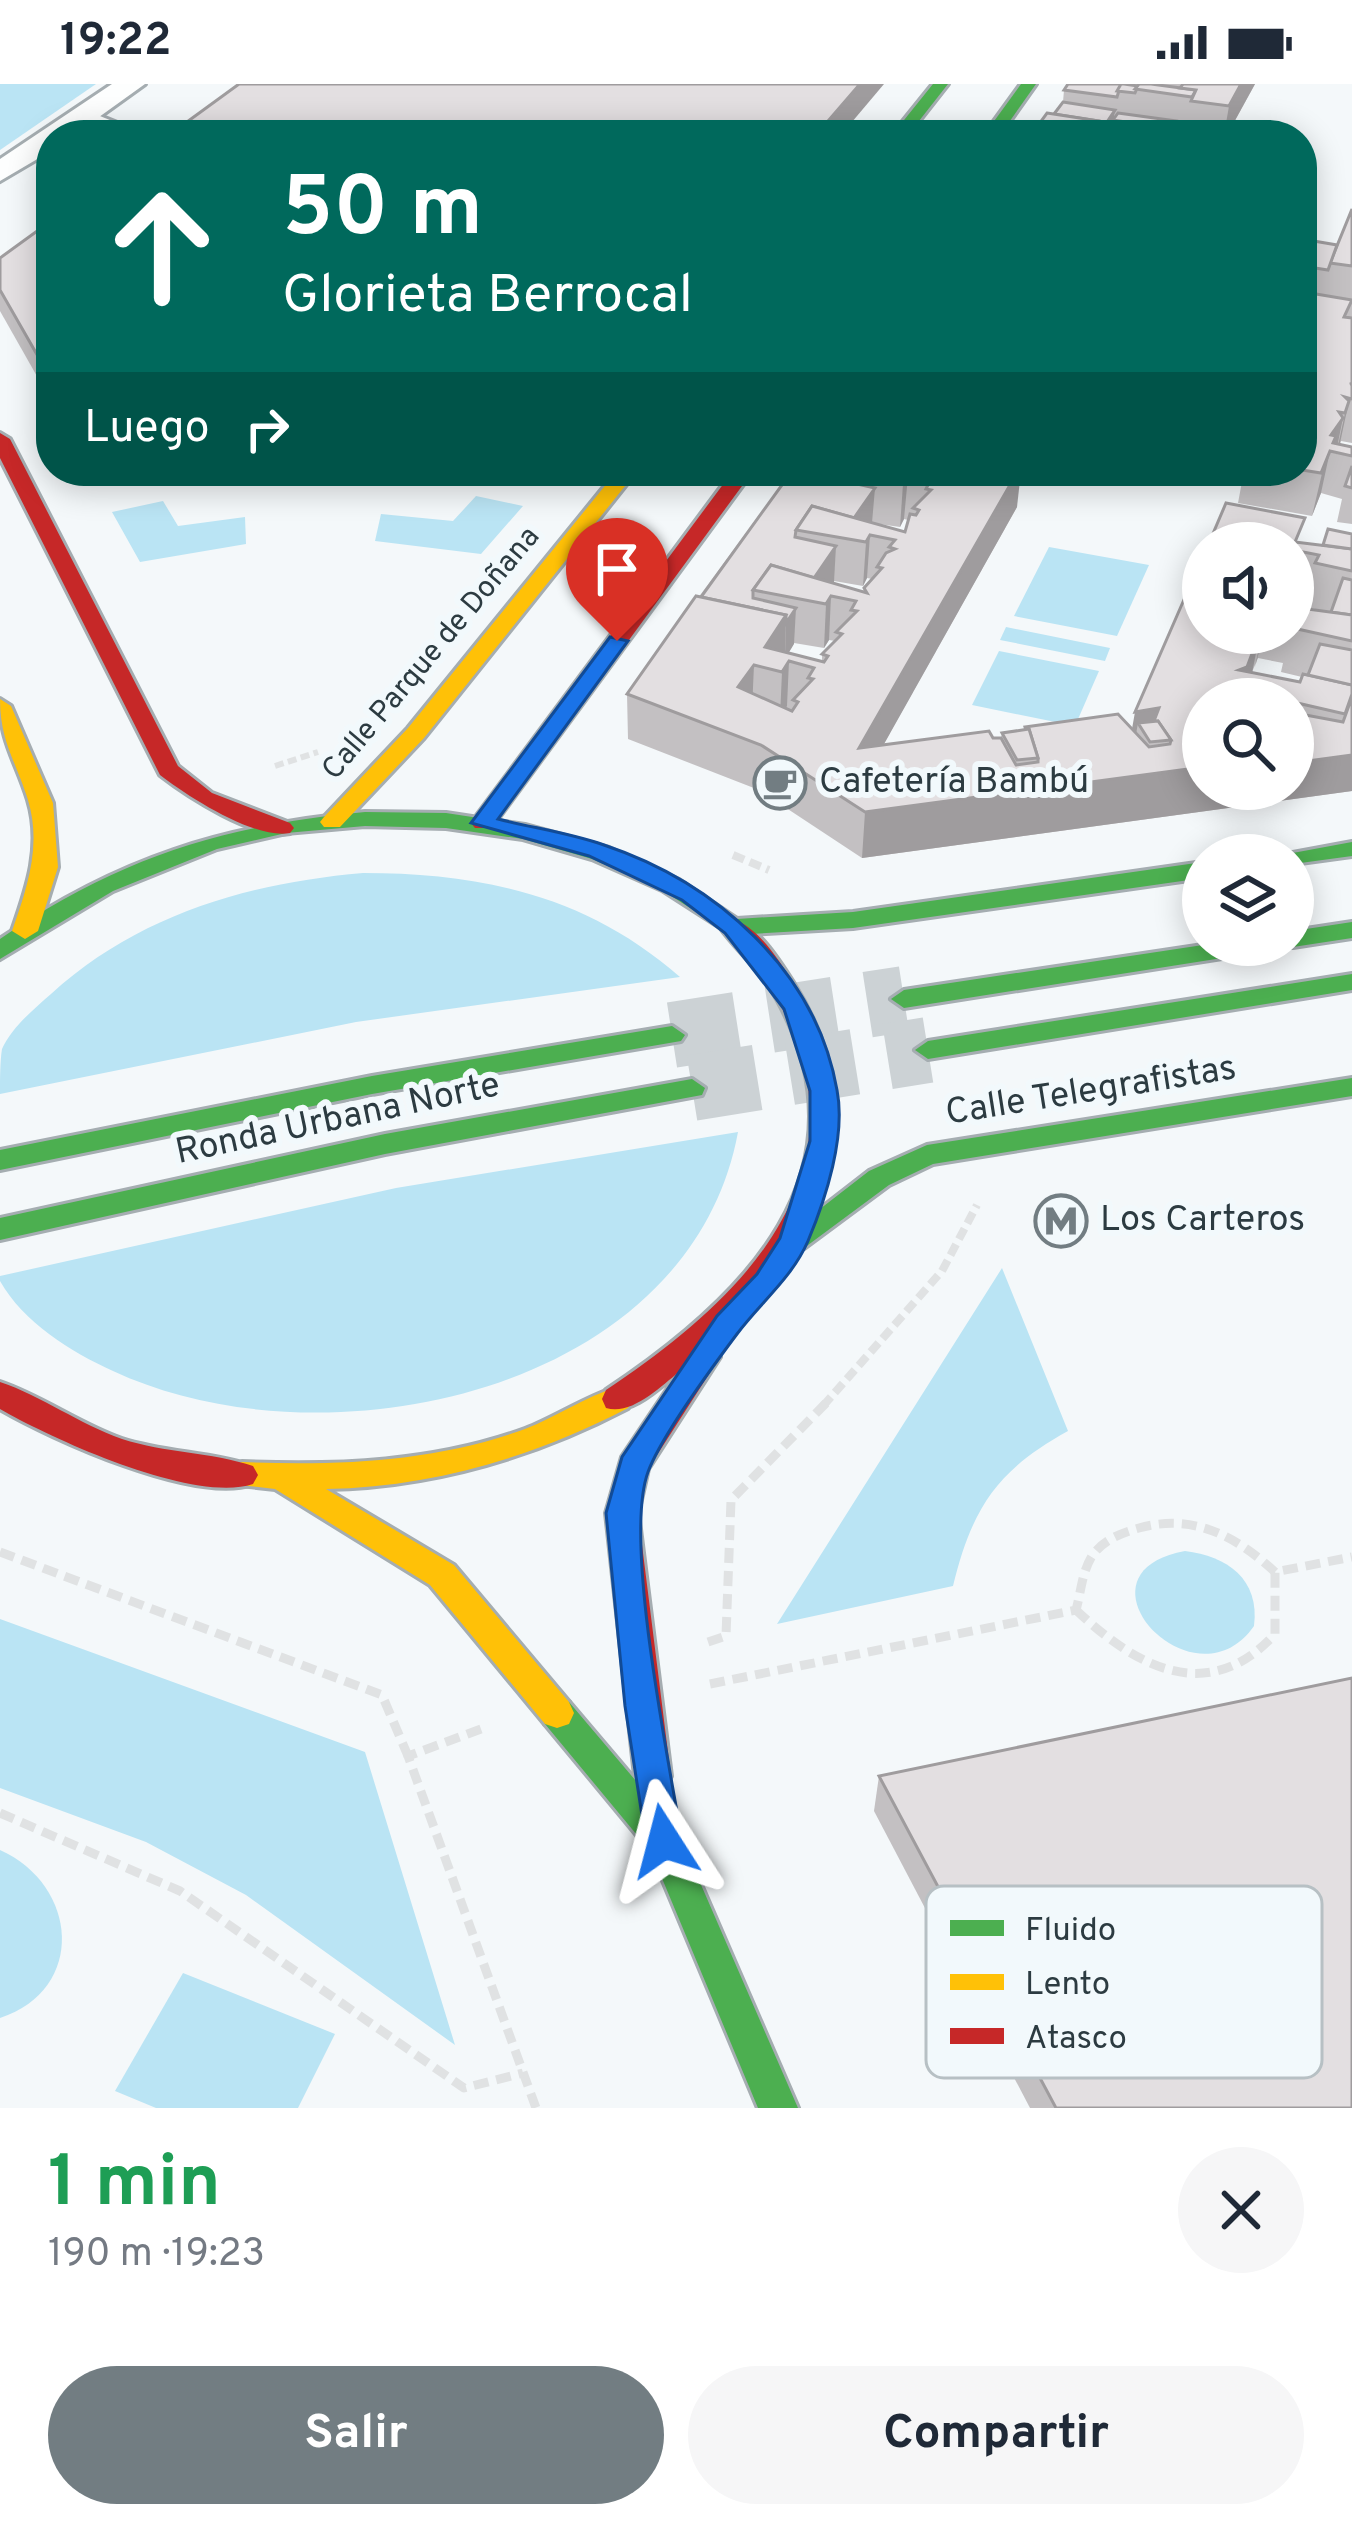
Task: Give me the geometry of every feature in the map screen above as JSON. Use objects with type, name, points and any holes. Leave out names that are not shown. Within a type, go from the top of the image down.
[{"type":"main road","points":[[912,120],[941,84]]},
{"type":"main road","points":[[1003,120],[1030,84]]},
{"type":"main road","points":[[0,439],[168,770],[204,798],[282,827]]},
{"type":"main road","name":"Calle Parque de Doñana","points":[[332,822],[416,733],[615,486]]},
{"type":"main road","points":[[483,823],[732,486]]},
{"type":"main road","points":[[0,706],[41,803],[46,866],[25,931]]},
{"type":"main road","points":[[0,951],[25,931],[127,875],[185,852],[282,827],[332,822],[423,818],[483,823],[597,850],[691,895],[734,927],[797,1007],[824,1091],[824,1141],[794,1240],[767,1282],[727,1324],[661,1374],[522,1446],[367,1477],[287,1481],[128,1455],[0,1394]]},
{"type":"main road","points":[[1314,854],[1352,849]]},
{"type":"main road","points":[[734,927],[853,920],[1182,873]]},
{"type":"main road","points":[[1314,936],[1352,930]]},
{"type":"main road","points":[[904,999],[1182,956]]},
{"type":"main road","points":[[928,1049],[1352,982]]},
{"type":"main road","name":"Ronda Urbana Norte","points":[[0,1160],[371,1084],[672,1035]]},
{"type":"main road","name":"Calle Telegrafistas","points":[[794,1240],[879,1178],[927,1155],[1352,1087]]},
{"type":"main road","name":"Ronda Urbana Norte","points":[[0,1229],[385,1144],[692,1088]]},
{"type":"main road","points":[[727,1324],[633,1466],[622,1513],[642,1706],[664,1841],[778,2108]]},
{"type":"main road","points":[[287,1481],[442,1575],[664,1841]]},
{"type":"street","points":[[77,120],[131,84]]},
{"type":"street","points":[[0,172],[36,148]]},
{"type":"lane","points":[[85,115],[98,120]]},
{"type":"path","points":[[693,1648],[726,1636],[731,1500],[867,1358],[963,1245],[977,1206]]},
{"type":"path","points":[[1150,1523],[1212,1526],[1245,1542],[1275,1572],[1275,1634],[1246,1666],[1208,1674],[1167,1674],[1099,1635],[1076,1610],[1090,1557],[1112,1537],[1150,1523]]},
{"type":"path","points":[[0,1552],[382,1695],[536,2108]]},
{"type":"path","points":[[1275,1572],[1352,1557]]},
{"type":"path","points":[[698,1687],[1076,1610]]},
{"type":"path","points":[[408,1756],[469,1734]]},
{"type":"path","points":[[0,1813],[180,1891],[464,2088],[523,2073]]},
{"type":"shaded area","points":[[0,84],[96,84],[44,120],[36,120],[36,125],[0,150]]},
{"type":"shaded area","points":[[476,496],[523,506],[481,554],[375,541],[381,514],[453,521]]},
{"type":"shaded area","points":[[163,501],[178,526],[245,517],[246,544],[140,562],[112,512]]},
{"type":"shaded area","points":[[1049,547],[1149,565],[1117,636],[1014,616]]},
{"type":"shaded area","points":[[1006,627],[1110,648],[1105,661],[1000,640]]},
{"type":"shaded area","points":[[999,651],[1099,671],[1075,726],[972,705]]},
{"type":"shaded area","points":[[363,873],[450,878],[532,895],[609,927],[680,977],[356,1022],[0,1094],[2,1049],[11,1034],[51,994],[120,943],[237,895]]},
{"type":"shaded area","points":[[738,1132],[706,1221],[650,1293],[575,1348],[487,1386],[391,1408],[293,1412],[199,1400],[81,1355],[21,1310],[0,1281],[0,1276],[396,1188]]},
{"type":"shaded area","points":[[1002,1268],[1068,1431],[1023,1461],[991,1494],[969,1534],[953,1586],[777,1624]]},
{"type":"shaded area","points":[[1185,1551],[1227,1565],[1252,1595],[1254,1626],[1229,1648],[1201,1654],[1174,1646],[1152,1629],[1138,1607],[1136,1584],[1151,1564]]},
{"type":"shaded area","points":[[0,1619],[365,1752],[455,2045],[246,1895],[146,1842],[0,1788]]},
{"type":"shaded area","points":[[0,1850],[26,1866],[45,1887],[62,1936],[59,1961],[48,1984],[28,2004],[0,2018]]},
{"type":"shaded area","points":[[183,1973],[335,2034],[298,2108],[156,2108],[115,2091]]},
{"type":"building","points":[[239,84],[860,84],[829,120],[190,120]]},
{"type":"building","points":[[1068,84],[1121,84],[1117,97],[1064,90]]},
{"type":"building","points":[[1121,84],[1138,86],[1135,93],[1117,91]]},
{"type":"building","points":[[1139,84],[1196,90],[1192,97],[1135,89]]},
{"type":"building","points":[[1183,84],[1241,84],[1229,106],[1191,101],[1196,90],[1180,88]]},
{"type":"building","points":[[1063,102],[1115,110],[1108,120],[1054,114]]},
{"type":"building","points":[[1047,113],[1092,120],[1042,120]]},
{"type":"building","points":[[1118,113],[1169,120],[1113,120]]},
{"type":"building","points":[[1352,209],[1352,266],[1330,263]]},
{"type":"building","points":[[36,232],[36,353],[0,290],[0,258]]},
{"type":"building","points":[[1317,242],[1337,245],[1328,270],[1317,268]]},
{"type":"building","points":[[1317,294],[1352,300],[1344,317],[1352,318],[1352,399],[1345,397],[1349,401],[1345,413],[1339,412],[1343,418],[1331,435],[1336,436],[1333,443],[1352,447],[1352,456],[1330,451],[1321,473],[1317,472]]},
{"type":"building","points":[[781,486],[875,488],[854,518],[812,506],[795,537],[836,546],[814,578],[771,565],[753,590],[753,598],[796,608],[786,623],[786,615],[701,597]]},
{"type":"building","points":[[928,486],[1009,486],[859,748],[989,731],[993,738],[1001,738],[1016,765],[1038,762],[1025,727],[1118,714],[1149,747],[1170,744],[1154,721],[1159,708],[1135,712],[1182,604],[1182,654],[1252,654],[1247,667],[1239,670],[1280,678],[1182,678],[1182,770],[865,812],[761,745],[627,694],[696,596],[786,615],[765,647],[824,662],[828,656],[822,654],[842,634],[836,632],[857,611],[851,610],[856,601],[831,596],[826,604],[753,590],[771,565],[867,593],[864,588],[882,568],[877,567],[886,553],[895,549],[889,547],[895,540],[870,535],[866,542],[796,530],[812,506],[905,532],[910,514],[919,510],[913,508],[931,490]],"holes":[[[789,661],[814,668],[808,678],[813,679],[793,700],[798,702],[792,711],[738,687],[754,665],[782,672]]]},
{"type":"building","points":[[1226,503],[1305,518],[1303,522],[1218,522]]},
{"type":"building","points":[[1328,529],[1352,534],[1352,549],[1323,545]]},
{"type":"building","points":[[1314,544],[1352,549],[1352,571],[1315,563],[1319,555],[1314,554]]},
{"type":"building","points":[[1343,578],[1352,580],[1352,615],[1331,612]]},
{"type":"building","points":[[1314,610],[1352,615],[1352,641],[1314,633]]},
{"type":"building","points":[[1320,644],[1352,650],[1352,685],[1308,675]]},
{"type":"building","points":[[1303,674],[1352,685],[1345,714],[1314,707],[1314,678],[1302,678]]},
{"type":"building","points":[[1352,697],[1352,755],[1314,760],[1314,717],[1343,722]]},
{"type":"building","points":[[1158,721],[1171,740],[1150,742],[1138,723]]},
{"type":"building","points":[[1029,729],[1038,758],[1017,760],[1002,733]]},
{"type":"building","points":[[1352,1678],[1352,2108],[1056,2108],[1040,2078],[1322,2078],[1322,1886],[938,1886],[879,1776]]},
{"type":"tunnel","points":[[672,1035],[904,999]]},
{"type":"tunnel","points":[[692,1088],[928,1050]]},
{"type":"traffic: fast","points":[[912,120],[941,84]]},
{"type":"traffic: fast","points":[[1003,120],[1029,84]]},
{"type":"traffic: fast","points":[[0,951],[104,886],[210,843],[286,826],[365,819],[446,821],[525,832],[601,854],[670,885],[732,927]]},
{"type":"traffic: fast","points":[[1314,854],[1352,849]]},
{"type":"traffic: fast","points":[[734,927],[853,920],[1182,873]]},
{"type":"traffic: fast","points":[[1314,936],[1352,930]]},
{"type":"traffic: fast","points":[[904,999],[1182,956]]},
{"type":"traffic: fast","points":[[928,1050],[1352,982]]},
{"type":"traffic: fast","points":[[0,1160],[372,1085],[672,1035]]},
{"type":"traffic: fast","points":[[794,1240],[879,1178],[927,1155],[1352,1087]]},
{"type":"traffic: fast","points":[[0,1229],[385,1144],[692,1088]]},
{"type":"traffic: fast","points":[[557,1713],[664,1841]]},
{"type":"traffic: fast","points":[[653,1776],[664,1841],[778,2108]]},
{"type":"traffic: slow","points":[[332,822],[416,733],[615,486]]},
{"type":"traffic: slow","points":[[0,706],[41,803],[46,867],[25,931]]},
{"type":"traffic: slow","points":[[242,1475],[339,1476],[436,1465],[530,1440],[617,1399]]},
{"type":"traffic: slow","points":[[287,1481],[442,1575],[557,1713]]},
{"type":"traffic: jam","points":[[0,439],[168,770],[204,798],[282,828]]},
{"type":"traffic: jam","points":[[483,823],[732,486]]},
{"type":"traffic: jam","points":[[617,1399],[704,1335],[743,1298],[777,1257],[803,1212],[819,1164],[824,1112],[808,1038],[771,969],[732,927]]},
{"type":"traffic: jam","points":[[653,1776],[622,1513],[633,1466],[705,1357]]},
{"type":"traffic: jam","points":[[0,1394],[116,1450],[177,1466],[242,1475]]},
{"type":"place","name":"Cafetería Bambú","points":[[780,783]]},
{"type":"place","name":"Los Carteros","points":[[1061,1221]]},
{"type":"route","points":[[617,641],[483,823],[597,850],[691,895],[734,927],[797,1007],[816,1053],[824,1091],[824,1141],[813,1190],[794,1240],[767,1282],[727,1324],[633,1466],[622,1513],[642,1706],[664,1841]]}]
